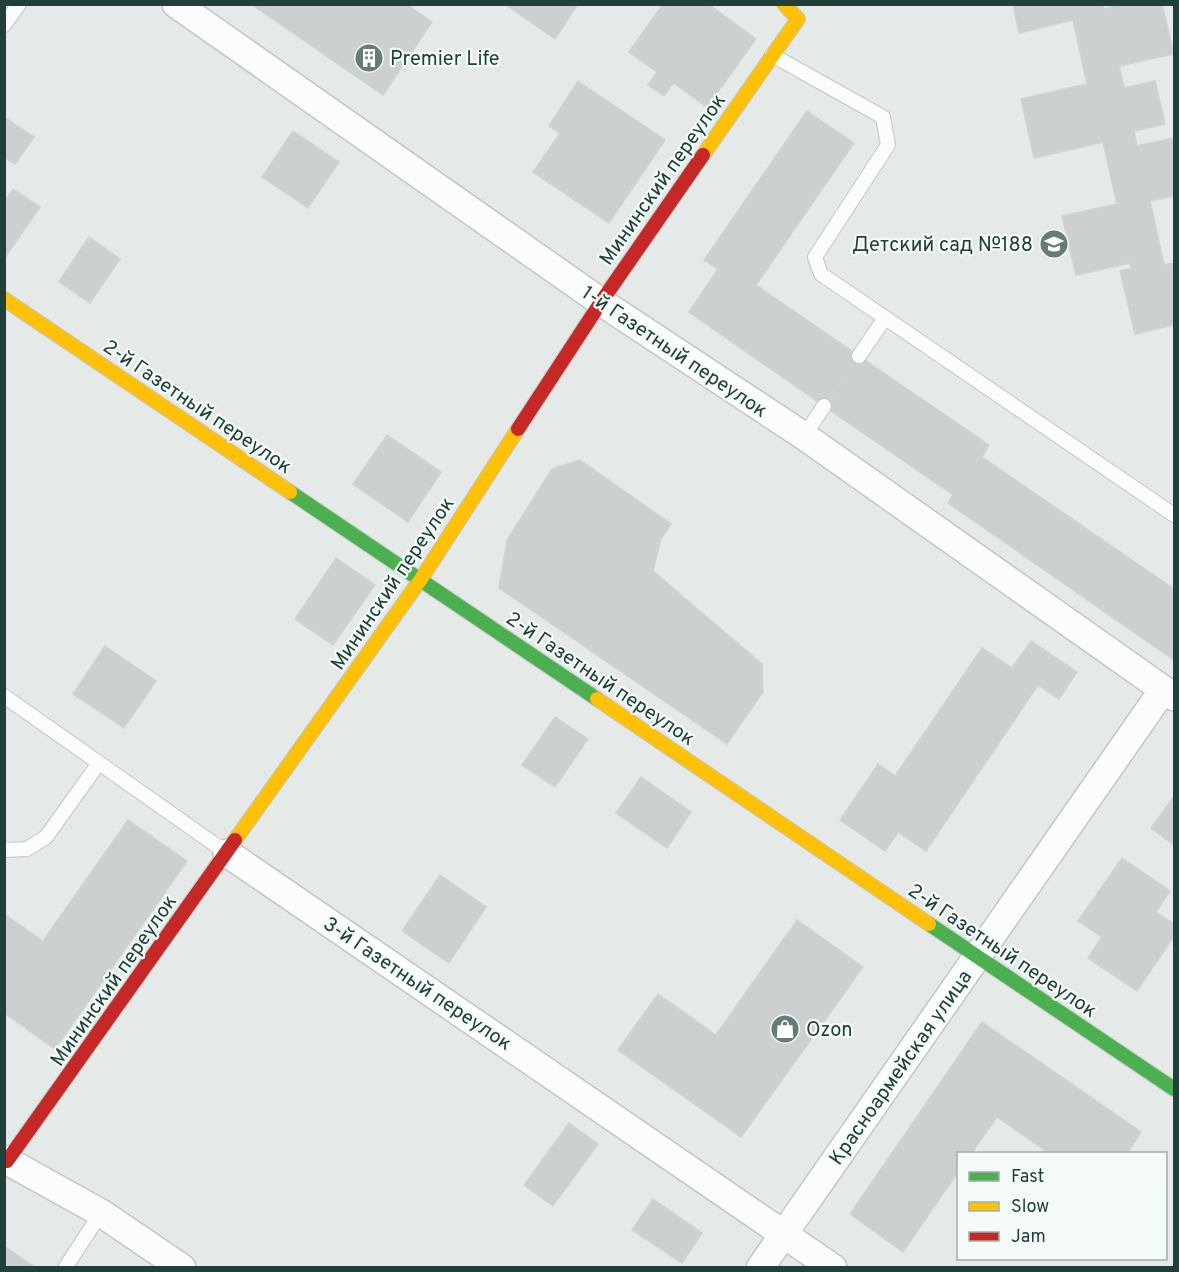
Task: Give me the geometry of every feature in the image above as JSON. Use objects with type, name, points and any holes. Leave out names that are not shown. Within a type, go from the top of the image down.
[{"type":"street","name":"1-й Газетный переулок","points":[[176,4],[601,302],[804,436],[1169,693]]},
{"type":"street","name":"Мининский переулок","points":[[6,1160],[421,579],[601,302],[798,19],[784,4]]},
{"type":"street","name":"2-й Газетный переулок","points":[[4,299],[1174,1089]]},
{"type":"street","name":"Красноармейская улица","points":[[760,1268],[977,957],[1169,693]]},
{"type":"street","name":"3-й Газетный переулок","points":[[227,853],[833,1268]]},
{"type":"street","points":[[6,1160],[101,1213],[182,1268]]},
{"type":"lane","points":[[4,25],[19,4]]},
{"type":"lane","points":[[772,55],[883,117],[888,145],[815,257],[821,274],[1174,515]]},
{"type":"lane","points":[[859,356],[885,318]]},
{"type":"lane","points":[[804,436],[824,406]]},
{"type":"lane","name":"3-й Газетный переулок","points":[[4,696],[227,853]]},
{"type":"lane","points":[[4,849],[27,849],[46,837],[99,763]]},
{"type":"lane","points":[[65,1268],[101,1213]]},
{"type":"building","name":"Premier Life","points":[[251,4],[406,4],[432,22],[383,95]]},
{"type":"building","points":[[505,4],[578,4],[555,39]]},
{"type":"building","points":[[663,4],[708,4],[756,39],[707,107],[673,83],[664,96],[648,85],[657,72],[629,52]]},
{"type":"building","points":[[1013,4],[1103,4],[1104,9],[1124,4],[1162,4],[1174,54],[1119,66],[1124,88],[1155,81],[1165,124],[1134,131],[1137,146],[1174,138],[1174,196],[1150,201],[1164,265],[1174,263],[1174,325],[1135,334],[1120,271],[1131,268],[1130,263],[1076,275],[1062,216],[1117,204],[1103,142],[1034,158],[1021,99],[1087,84],[1073,20],[1019,33]]},
{"type":"building","points":[[578,81],[665,140],[609,223],[533,172],[560,133],[549,126]]},
{"type":"building","points":[[807,111],[854,143],[756,285],[859,356],[824,406],[689,312],[718,269],[704,260]]},
{"type":"building","points":[[4,117],[34,137],[15,164],[4,157]]},
{"type":"building","points":[[293,131],[339,162],[308,208],[262,177]]},
{"type":"building","points":[[13,189],[40,207],[4,259],[4,202]]},
{"type":"building","points":[[89,237],[120,259],[90,303],[59,282]]},
{"type":"building","points":[[859,356],[989,445],[982,457],[1174,589],[1174,660],[948,503],[953,495],[824,406]]},
{"type":"building","points":[[387,435],[441,472],[408,522],[353,484]]},
{"type":"building","points":[[580,460],[671,524],[661,539],[653,571],[762,664],[763,692],[727,744],[499,588],[507,540],[552,469]]},
{"type":"building","points":[[336,558],[375,585],[333,645],[295,619]]},
{"type":"building","points":[[1031,641],[1077,672],[1059,699],[1038,685],[926,851],[898,832],[885,851],[840,820],[878,764],[895,776],[982,648],[1012,668]]},
{"type":"building","points":[[105,646],[156,681],[124,728],[73,694]]},
{"type":"building","points":[[555,717],[588,739],[555,787],[522,765]]},
{"type":"building","points":[[641,777],[691,812],[667,848],[616,813]]},
{"type":"building","points":[[1174,796],[1174,845],[1151,828]]},
{"type":"building","points":[[128,820],[187,861],[55,1049],[4,1013],[4,914],[43,941]]},
{"type":"building","points":[[1122,858],[1170,891],[1156,912],[1174,924],[1174,936],[1137,991],[1088,958],[1102,937],[1078,921]]},
{"type":"building","points":[[440,875],[486,907],[449,963],[402,931]]},
{"type":"building","points":[[797,920],[863,967],[741,1137],[618,1050],[658,994],[716,1035]]},
{"type":"building","points":[[982,1022],[1141,1132],[1128,1152],[1047,1152],[997,1117],[972,1152],[957,1152],[957,1173],[903,1252],[850,1214]]},
{"type":"building","points":[[569,1123],[598,1144],[553,1206],[524,1185]]},
{"type":"building","points":[[653,1199],[702,1233],[682,1263],[632,1230]]},
{"type":"building","points":[[4,1246],[36,1268],[4,1268]]},
{"type":"traffic: fast","points":[[290,492],[597,699]]},
{"type":"traffic: fast","points":[[929,924],[1174,1089]]},
{"type":"traffic: slow","points":[[703,155],[798,19],[784,4]]},
{"type":"traffic: slow","points":[[4,299],[290,492]]},
{"type":"traffic: slow","points":[[235,840],[421,579],[518,429]]},
{"type":"traffic: slow","points":[[597,699],[929,924]]},
{"type":"traffic: jam","points":[[518,429],[601,302],[703,155]]},
{"type":"traffic: jam","points":[[7,1161],[235,840]]},
{"type":"place","name":"Premier Life","points":[[369,58]]},
{"type":"place","name":"Детский сад №188","points":[[1054,244]]},
{"type":"place","name":"Ozon","points":[[785,1029]]}]
